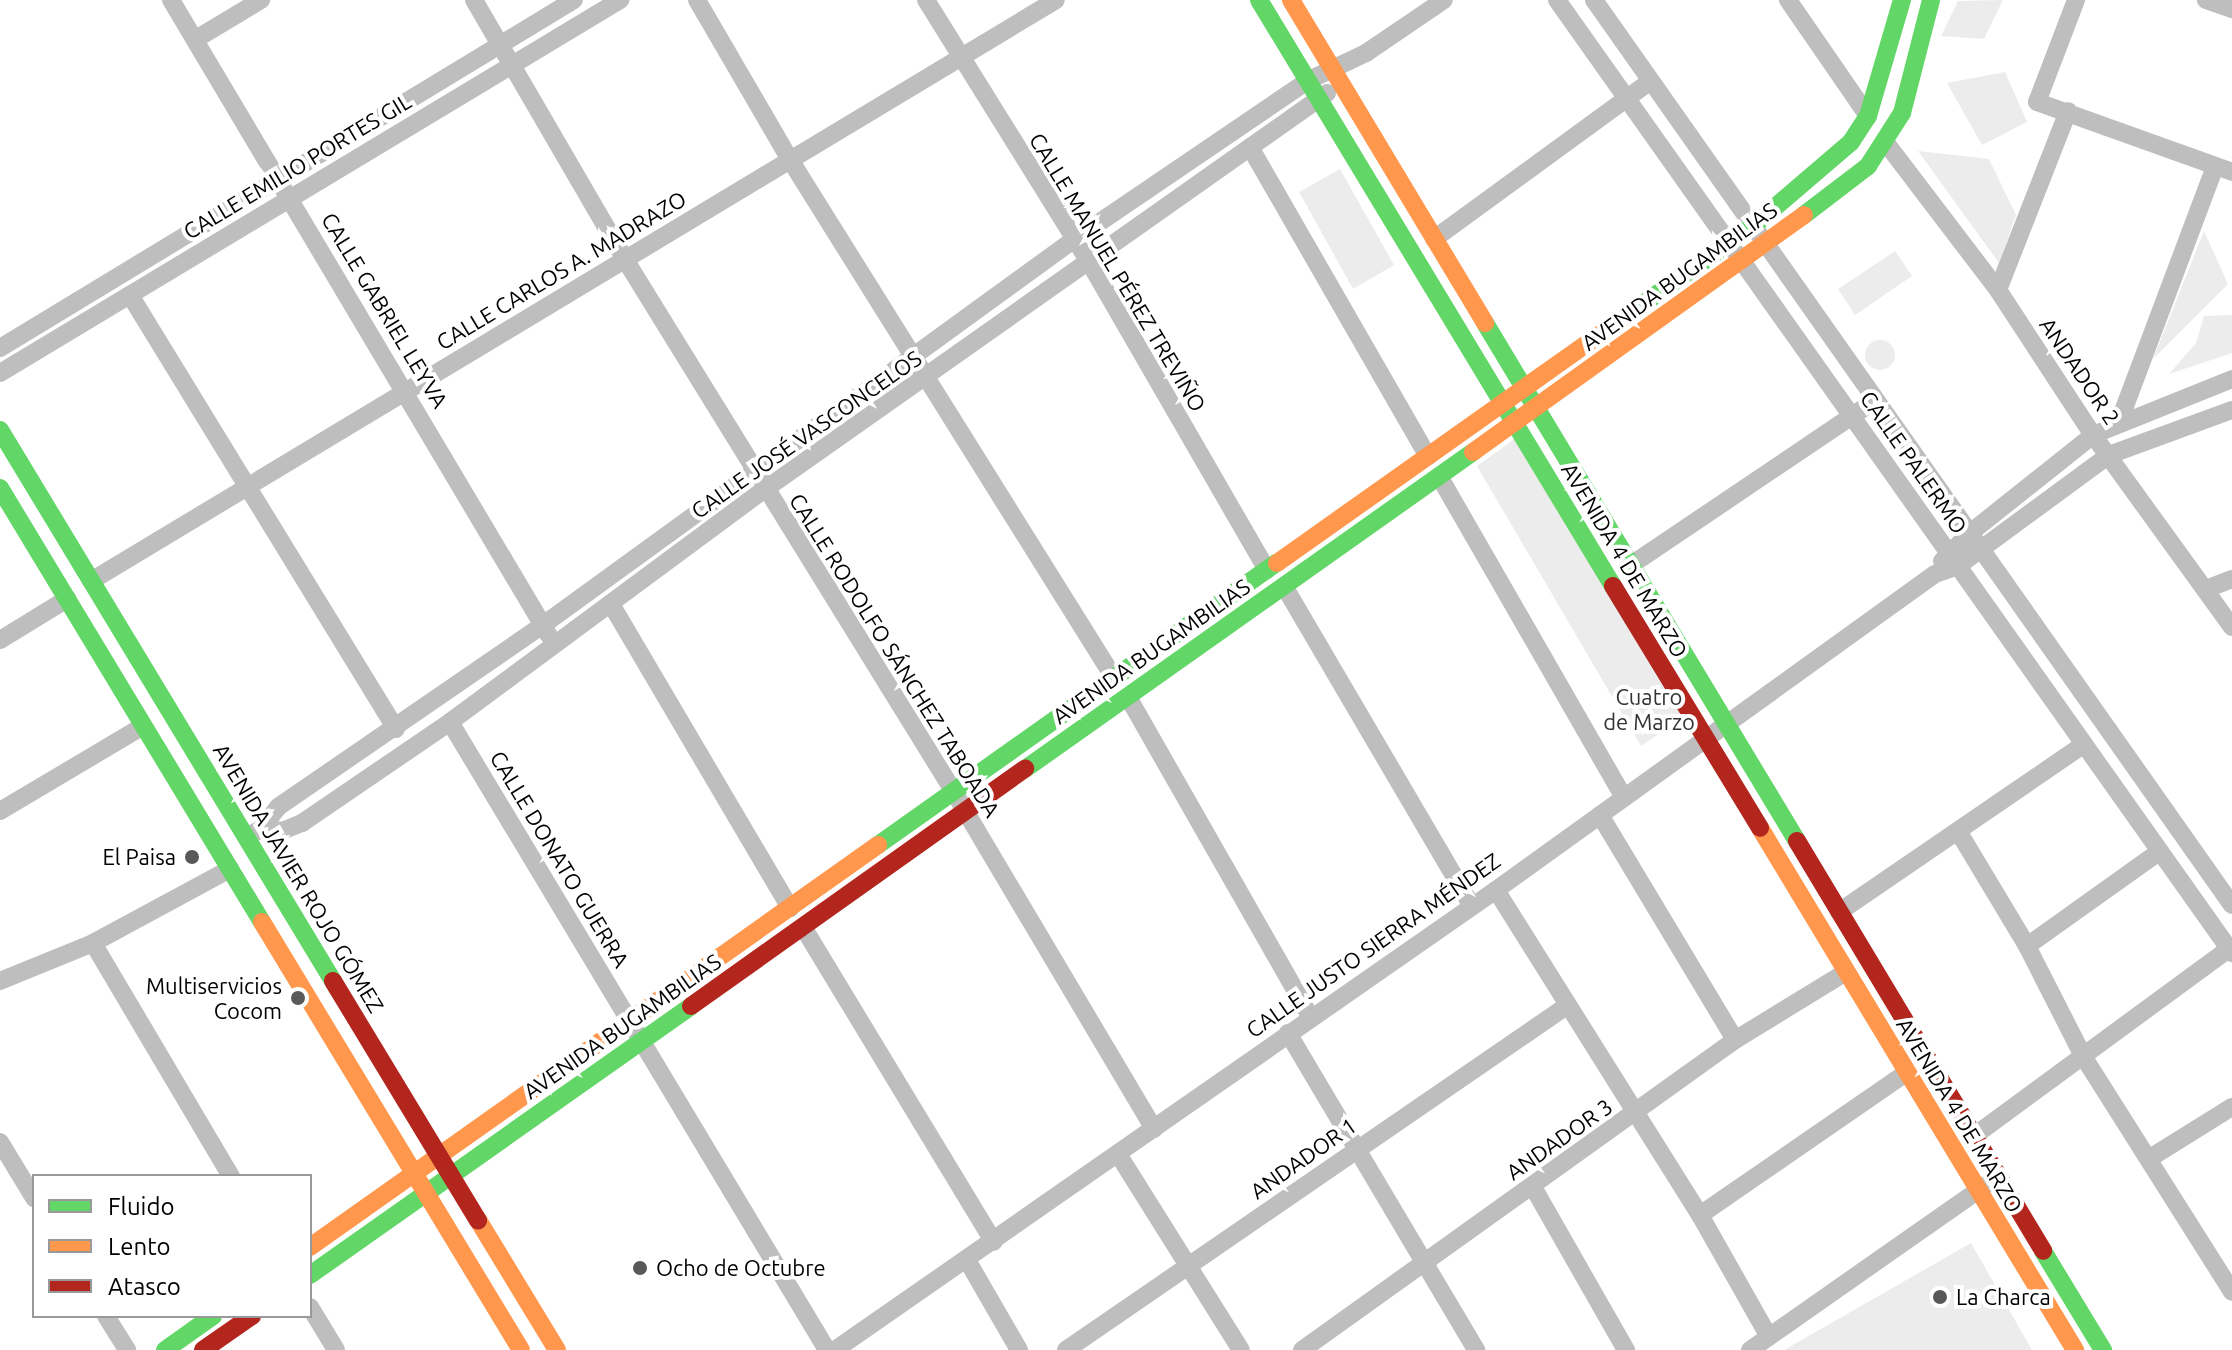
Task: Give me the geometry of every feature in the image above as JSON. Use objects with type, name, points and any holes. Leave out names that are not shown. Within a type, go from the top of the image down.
[{"type":"main road","name":"AVENIDA 4 DE MARZO","points":[[1259,0],[2075,1350]]},
{"type":"main road","name":"AVENIDA 4 DE MARZO","points":[[1291,0],[2103,1350]]},
{"type":"main road","name":"AVENIDA BUGAMBILIAS","points":[[312,1246],[1753,226],[1851,142],[1868,116],[1902,0]]},
{"type":"main road","name":"AVENIDA BUGAMBILIAS","points":[[312,1274],[1743,262],[1868,166],[1886,143],[1902,113],[1931,0]]},
{"type":"main road","name":"AVENIDA JAVIER ROJO GÓMEZ","points":[[0,430],[91,581],[253,833],[439,1156],[557,1350]]},
{"type":"main road","points":[[0,488],[521,1350]]},
{"type":"main road","points":[[165,1350],[210,1318]]},
{"type":"main road","points":[[203,1350],[249,1318]]},
{"type":"street","name":"CALLE GABRIEL LEYVA","points":[[171,0],[555,645]]},
{"type":"street","points":[[196,39],[261,0]]},
{"type":"street","name":"CALLE RODOLFO SÁNCHEZ TABOADA","points":[[474,0],[626,261],[764,490],[954,792],[1154,1129]]},
{"type":"street","name":"CALLE EMILIO PORTES GIL","points":[[0,348],[574,0]]},
{"type":"street","name":"CALLE EMILIO PORTES GIL","points":[[0,373],[620,0]]},
{"type":"street","points":[[697,0],[789,158],[912,358],[1114,678]]},
{"type":"street","name":"CALLE MANUEL PÉREZ TREVIÑO","points":[[926,0],[1072,241],[1088,260],[1267,570]]},
{"type":"street","name":"CALLE CARLOS A. MADRAZO","points":[[91,581],[247,484],[626,261],[789,158],[1056,0]]},
{"type":"street","name":"CALLE JOSÉ VASCONCELOS","points":[[253,833],[282,831],[302,823],[450,722],[764,490],[1318,99],[1336,75],[1444,0]]},
{"type":"street","name":"CALLE PALERMO","points":[[1557,0],[2231,951]]},
{"type":"street","name":"CALLE PALERMO","points":[[1594,0],[2232,905]]},
{"type":"street","points":[[1788,0],[1868,116]]},
{"type":"street","points":[[2076,0],[2037,102],[2223,169],[2119,422]]},
{"type":"street","points":[[2206,0],[2232,9]]},
{"type":"street","name":"CALLE JOSÉ VASCONCELOS","points":[[253,833],[278,807],[396,729],[543,625],[753,469],[1072,241],[1307,81],[1336,75]]},
{"type":"street","points":[[1434,239],[1651,81]]},
{"type":"street","points":[[1998,290],[2068,111]]},
{"type":"street","name":"ANDADOR 2","points":[[1886,143],[1998,290],[2093,435],[2232,627]]},
{"type":"street","points":[[1250,147],[1428,456]]},
{"type":"street","points":[[130,295],[396,729]]},
{"type":"street","points":[[1953,559],[1970,533],[2093,435],[2232,379]]},
{"type":"street","points":[[1631,565],[1876,400]]},
{"type":"street","points":[[1953,559],[1981,550],[2109,455],[2232,410]]},
{"type":"street","points":[[1439,476],[1624,798]]},
{"type":"street","name":"CALLE JUSTO SIERRA MÉNDEZ","points":[[835,1350],[1496,890],[1953,559]]},
{"type":"street","points":[[2206,589],[2232,579]]},
{"type":"street","points":[[1284,586],[1472,906]]},
{"type":"street","points":[[0,640],[67,599]]},
{"type":"street","points":[[611,604],[790,908]]},
{"type":"street","points":[[1128,697],[1311,1018]]},
{"type":"street","name":"CALLE DONATO GUERRA","points":[[450,722],[827,1350]]},
{"type":"street","points":[[0,811],[143,726]]},
{"type":"street","points":[[1839,912],[2084,744]]},
{"type":"street","points":[[1600,815],[1735,1040]]},
{"type":"street","points":[[1958,831],[2027,946],[2083,1056],[2225,1265],[2232,1292]]},
{"type":"street","points":[[2027,946],[2160,851]]},
{"type":"street","points":[[0,981],[93,943],[230,869]]},
{"type":"street","points":[[1496,890],[1700,1215],[1769,1337]]},
{"type":"street","points":[[803,927],[994,1242]]},
{"type":"street","points":[[93,943],[230,1174]]},
{"type":"street","points":[[1974,1136],[2231,951]]},
{"type":"street","name":"ANDADOR 3","points":[[1302,1350],[1328,1342],[1426,1263],[1735,1040],[1846,972]]},
{"type":"street","name":"ANDADOR 1","points":[[1066,1350],[1568,1005]]},
{"type":"street","points":[[1288,1033],[1360,1147],[1476,1350]]},
{"type":"street","points":[[1700,1215],[1906,1073]]},
{"type":"street","points":[[2150,1158],[2232,1107]]},
{"type":"street","points":[[0,1142],[32,1195]]},
{"type":"street","points":[[1118,1154],[1241,1350]]},
{"type":"street","points":[[1750,1350],[1998,1177]]},
{"type":"street","points":[[1533,1187],[1626,1350]]},
{"type":"street","points":[[967,1260],[1019,1350]]},
{"type":"street","points":[[312,1310],[336,1350]]},
{"type":"street","points":[[107,1318],[127,1350]]},
{"type":"green space","points":[[2003,0],[1984,39],[1941,36],[1958,1]]},
{"type":"green space","points":[[2005,72],[2027,122],[1982,145],[1947,83]]},
{"type":"green space","points":[[1918,151],[1989,159],[2016,215],[1999,263]]},
{"type":"green space","points":[[1340,169],[1394,265],[1353,289],[1299,192]]},
{"type":"green space","points":[[2204,231],[2228,284],[2153,359]]},
{"type":"green space","points":[[1895,251],[1912,276],[1855,315],[1838,289]]},
{"type":"green space","points":[[2232,315],[2232,353],[2169,374],[2196,343],[2204,316]]},
{"type":"green space","points":[[1880,340],[1891,344],[1895,355],[1891,366],[1880,370],[1869,366],[1865,355],[1869,344]]},
{"type":"green space","name":"Cuatro de Marzo","points":[[1516,438],[1683,717],[1641,746],[1477,466]]},
{"type":"green space","name":"La Charca","points":[[1971,1243],[2032,1350],[1784,1350]]},
{"type":"traffic: fast","points":[[1259,0],[1613,586]]},
{"type":"traffic: fast","points":[[1623,318],[1753,226],[1851,142],[1868,116],[1902,0]]},
{"type":"traffic: fast","points":[[1804,215],[1868,166],[1902,113],[1931,0]]},
{"type":"traffic: fast","points":[[1485,323],[1797,841]]},
{"type":"traffic: fast","points":[[0,430],[333,981]]},
{"type":"traffic: fast","points":[[1025,769],[1473,452]]},
{"type":"traffic: fast","points":[[0,488],[262,922]]},
{"type":"traffic: fast","points":[[878,845],[1277,563]]},
{"type":"traffic: fast","points":[[312,1274],[691,1006]]},
{"type":"traffic: fast","points":[[2043,1251],[2103,1350]]},
{"type":"traffic: fast","points":[[165,1350],[210,1318]]},
{"type":"traffic: slow","points":[[1291,0],[1485,323]]},
{"type":"traffic: slow","points":[[1473,452],[1804,215]]},
{"type":"traffic: slow","points":[[1277,563],[1623,318]]},
{"type":"traffic: slow","points":[[1760,828],[2075,1350]]},
{"type":"traffic: slow","points":[[312,1246],[878,845]]},
{"type":"traffic: slow","points":[[262,922],[521,1350]]},
{"type":"traffic: slow","points":[[478,1220],[557,1350]]},
{"type":"traffic: jam","points":[[1613,586],[1760,828]]},
{"type":"traffic: jam","points":[[691,1006],[1025,769]]},
{"type":"traffic: jam","points":[[1797,841],[2043,1251]]},
{"type":"traffic: jam","points":[[333,981],[478,1220]]},
{"type":"traffic: jam","points":[[203,1350],[249,1318]]},
{"type":"place","name":"El Paisa","points":[[192,857]]},
{"type":"place","name":"Multiservicios Cocom","points":[[298,998]]},
{"type":"place","name":"Ocho de Octubre","points":[[640,1268]]},
{"type":"place","name":"La Charca","points":[[1940,1297]]}]
